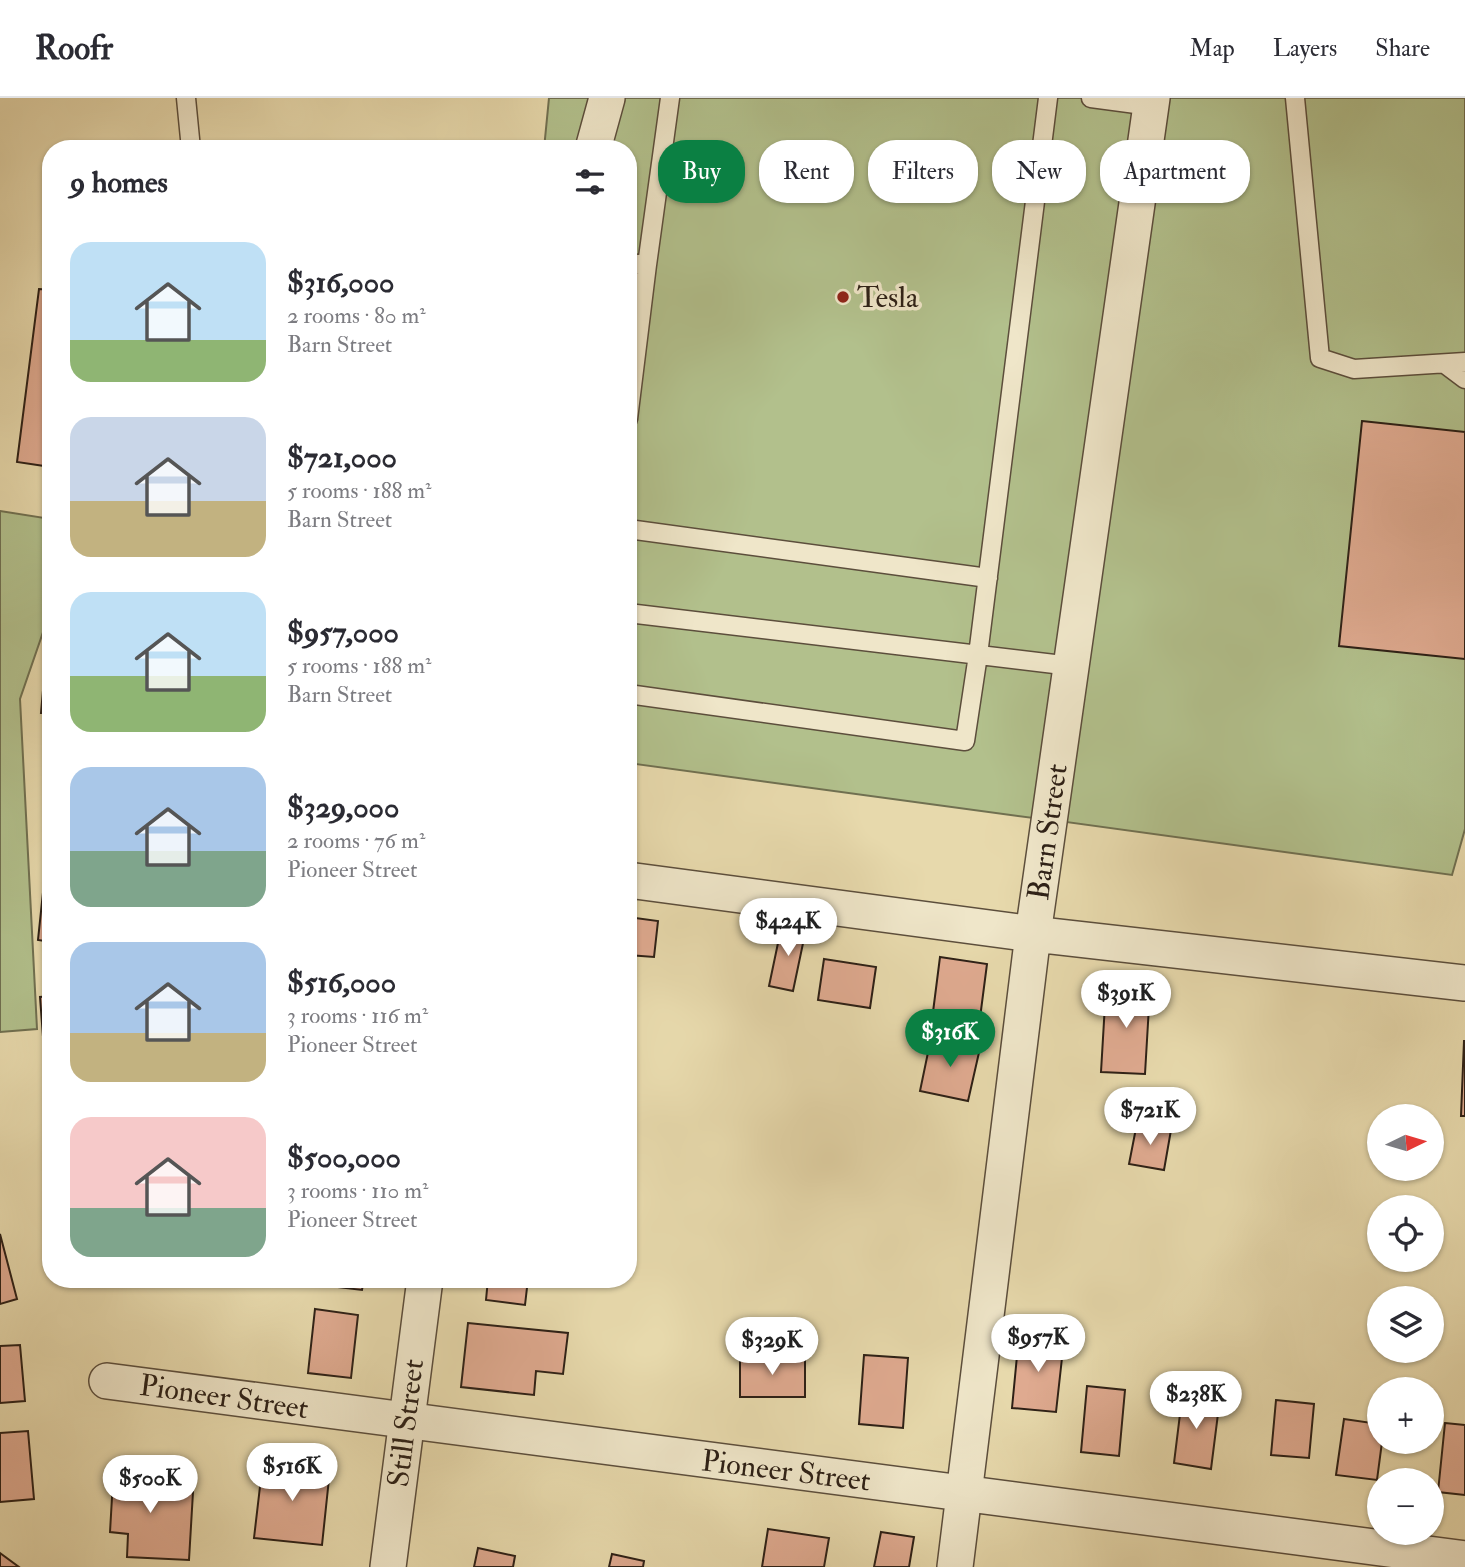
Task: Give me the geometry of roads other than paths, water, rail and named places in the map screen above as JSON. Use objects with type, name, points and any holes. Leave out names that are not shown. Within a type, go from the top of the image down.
[{"type":"street","points":[[595,140],[607,98]]},
{"type":"street","name":"Barn Street","points":[[955,1567],[1033,934],[1151,102]]},
{"type":"street","points":[[637,881],[1033,934],[1465,983]]},
{"type":"street","name":"Still Street","points":[[388,1567],[424,1288]]},
{"type":"street","name":"Pioneer Street","points":[[107,1381],[1465,1559]]},
{"type":"lane","points":[[186,98],[190,140]]},
{"type":"lane","points":[[637,346],[670,98]]},
{"type":"lane","points":[[637,695],[965,741],[1048,98]]},
{"type":"lane","points":[[1091,98],[1151,102]]},
{"type":"lane","points":[[1295,98],[1320,358],[1354,369],[1465,362]]},
{"type":"lane","points":[[637,264],[647,265]]},
{"type":"lane","points":[[1445,364],[1465,379]]},
{"type":"lane","points":[[637,530],[988,578]]},
{"type":"lane","points":[[637,614],[1071,666]]},
{"type":"place","name":"Tesla","points":[[843,297]]}]
